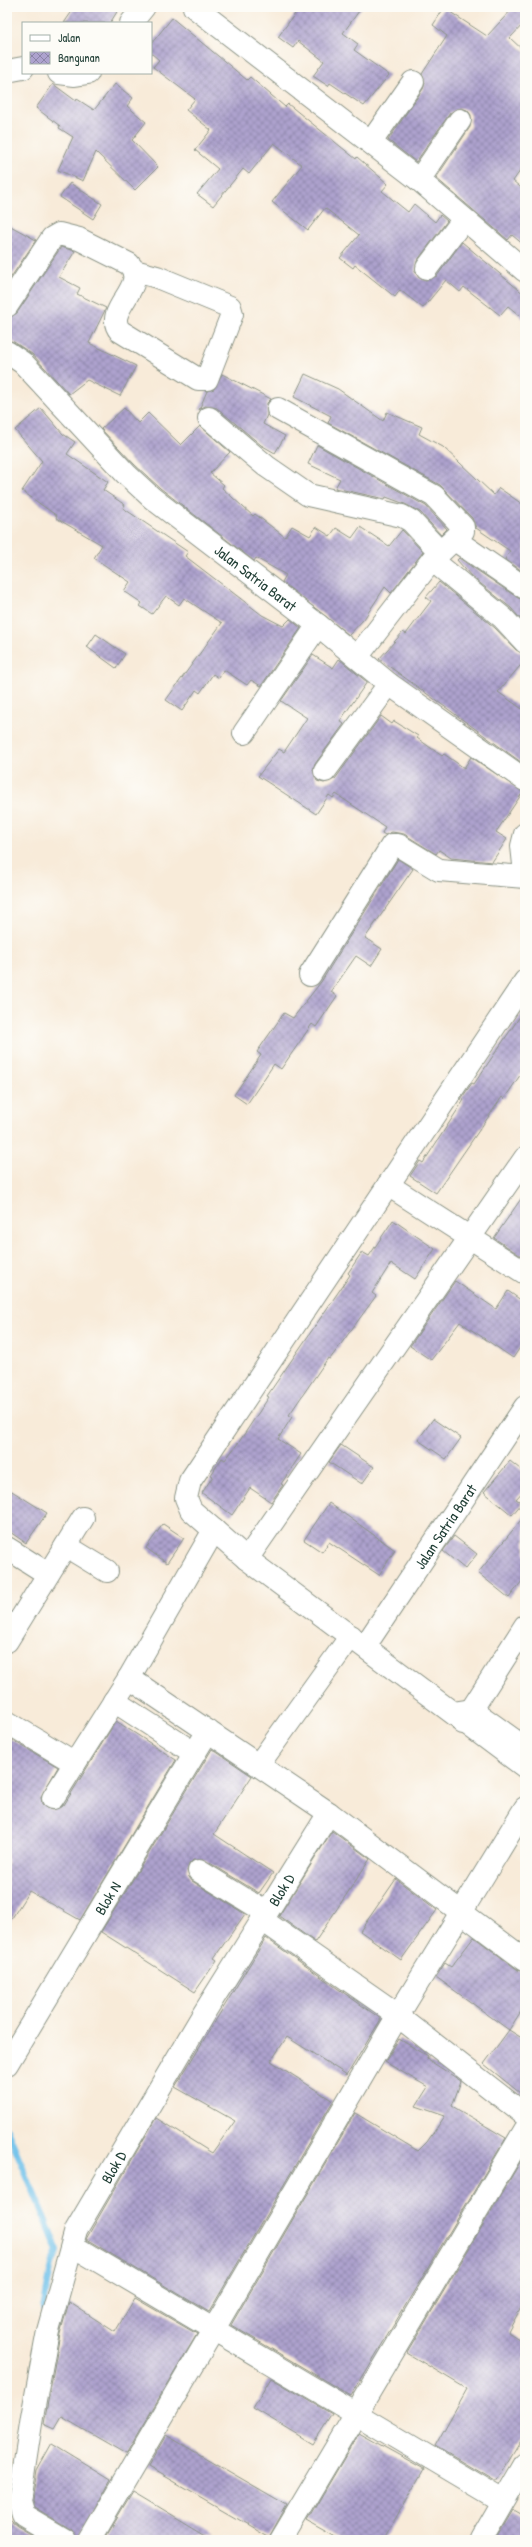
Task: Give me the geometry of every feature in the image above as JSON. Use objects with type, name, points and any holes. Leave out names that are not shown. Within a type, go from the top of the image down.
[{"type":"street","points":[[132,22],[144,7]]},
{"type":"street","points":[[194,7],[419,180],[525,271]]},
{"type":"street","points":[[7,71],[22,68]]},
{"type":"street","points":[[67,74],[82,74]]},
{"type":"street","points":[[371,142],[413,82]]},
{"type":"street","points":[[419,180],[460,120]]},
{"type":"street","points":[[428,268],[464,219]]},
{"type":"street","points":[[7,306],[43,249],[59,234],[79,239],[129,264],[135,271],[157,277],[230,307],[232,314],[207,379],[198,379],[125,335],[118,329],[118,314],[135,282],[135,271]]},
{"type":"street","name":"Jalan Satria Barat","points":[[7,352],[23,363],[126,474],[152,498],[318,625],[390,684],[525,780]]},
{"type":"street","points":[[278,409],[434,496],[463,526],[463,531],[442,551],[357,657]]},
{"type":"street","points":[[209,418],[266,466],[308,495],[402,516],[410,521],[442,551],[525,642]]},
{"type":"street","points":[[442,551],[525,588]]},
{"type":"street","points":[[244,733],[318,625]]},
{"type":"street","points":[[325,771],[390,684]]},
{"type":"street","points":[[525,834],[522,846],[525,874]]},
{"type":"street","points":[[310,975],[392,845],[398,845],[439,870],[525,877]]},
{"type":"street","points":[[525,981],[190,1480],[186,1492],[188,1504],[246,1559],[358,1641],[463,1715],[525,1767]]},
{"type":"street","points":[[246,1559],[472,1237],[525,1158]]},
{"type":"street","points":[[388,1185],[472,1237],[525,1273]]},
{"type":"street","name":"Jalan Satria Barat","points":[[259,1764],[358,1641],[519,1431],[525,1407]]},
{"type":"street","points":[[7,1641],[83,1518]]},
{"type":"street","points":[[53,1798],[129,1678],[214,1530]]},
{"type":"street","points":[[66,1546],[106,1571]]},
{"type":"street","points":[[7,1548],[48,1574]]},
{"type":"street","points":[[463,1715],[525,1626]]},
{"type":"street","points":[[129,1678],[259,1764],[329,1813],[525,1960]]},
{"type":"street","points":[[114,1701],[194,1753]]},
{"type":"street","points":[[463,1715],[525,1748]]},
{"type":"street","points":[[7,1722],[75,1763]]},
{"type":"street","name":"Blok N","points":[[7,2064],[208,1731]]},
{"type":"street","points":[[90,2540],[397,2017],[460,1911],[525,1808]]},
{"type":"street","name":"Blok D","points":[[65,2540],[23,2515],[19,2501],[32,2417],[48,2332],[73,2246],[76,2230],[204,2013],[329,1813]]},
{"type":"street","points":[[199,1870],[259,1908],[265,1916],[268,1924],[384,2005],[397,2017],[525,2115]]},
{"type":"street","points":[[281,2540],[525,2130]]},
{"type":"street","points":[[73,2246],[503,2501]]},
{"type":"street","points":[[480,2540],[525,2464]]},
{"type":"building","points":[[75,7],[120,7],[111,22],[65,22]]},
{"type":"building","points":[[300,7],[362,7],[343,33],[358,44],[354,50],[389,75],[364,106],[330,83],[328,86],[313,76],[324,61],[298,41],[293,48],[278,37]]},
{"type":"building","points":[[514,7],[525,7],[525,22],[510,38],[525,52],[525,164],[513,181],[525,191],[525,246],[512,235],[508,240],[436,178],[470,127],[471,115],[467,110],[461,108],[450,113],[416,162],[388,140],[423,89],[425,83],[422,74],[447,36],[433,25],[444,8],[487,36]]},
{"type":"building","points":[[172,18],[247,80],[250,77],[285,107],[288,104],[356,159],[357,157],[388,184],[382,191],[408,212],[414,204],[435,222],[440,215],[447,221],[417,261],[415,272],[419,278],[426,280],[437,276],[462,242],[525,295],[525,320],[508,306],[500,315],[464,287],[460,292],[446,280],[423,308],[400,290],[395,297],[355,265],[353,268],[340,258],[359,235],[325,208],[308,230],[272,202],[302,165],[274,143],[249,174],[243,169],[213,206],[197,194],[218,169],[195,150],[211,130],[186,110],[195,99],[153,67],[159,60],[152,54],[152,43]]},
{"type":"building","points":[[53,84],[76,101],[77,99],[94,110],[115,84],[133,98],[127,106],[146,122],[132,140],[158,167],[135,190],[96,152],[83,181],[58,170],[73,137],[59,128],[60,126],[36,108]]},
{"type":"building","points":[[70,183],[102,204],[93,219],[60,197]]},
{"type":"building","points":[[7,224],[36,240],[7,283]]},
{"type":"building","points":[[61,247],[75,251],[59,277],[80,288],[77,294],[106,308],[89,343],[136,366],[120,396],[87,380],[69,394],[32,354],[14,342],[7,340],[7,318],[17,313]]},
{"type":"building","points":[[222,374],[271,399],[267,403],[267,415],[263,424],[285,436],[275,453],[261,445],[217,408],[205,406],[199,410],[207,391],[214,389]]},
{"type":"building","points":[[305,374],[338,389],[383,421],[387,412],[422,427],[419,434],[443,447],[494,495],[499,488],[525,506],[525,573],[505,559],[510,551],[476,528],[472,518],[440,485],[328,423],[331,416],[294,397]]},
{"type":"building","points":[[41,408],[63,434],[75,442],[67,454],[108,482],[103,490],[125,505],[123,508],[188,552],[185,556],[262,615],[283,626],[290,619],[301,628],[261,686],[251,680],[247,685],[224,670],[219,678],[213,674],[200,693],[196,690],[182,711],[166,700],[222,623],[184,598],[179,605],[166,596],[152,614],[140,606],[142,603],[124,591],[130,582],[94,558],[102,545],[56,518],[57,516],[22,491],[42,461],[15,430]]},
{"type":"building","points":[[124,408],[138,423],[148,413],[181,445],[200,426],[230,452],[210,473],[224,485],[222,488],[253,516],[255,514],[285,537],[292,526],[310,536],[316,527],[330,536],[336,528],[352,538],[360,527],[389,546],[402,530],[423,552],[391,593],[385,587],[364,619],[349,635],[282,582],[286,575],[256,558],[254,561],[160,488],[135,465],[101,429]]},
{"type":"building","points":[[317,445],[426,506],[447,529],[441,535],[420,512],[405,504],[386,497],[385,499],[335,488],[340,479],[308,464]]},
{"type":"building","points":[[459,558],[518,598],[525,600],[525,624],[511,608],[471,576],[457,560]]},
{"type":"building","points":[[439,582],[495,628],[516,650],[525,654],[525,660],[498,692],[525,711],[525,765],[379,659],[403,632],[406,634],[431,601],[426,597]]},
{"type":"building","points":[[96,634],[125,654],[116,668],[87,647]]},
{"type":"building","points":[[313,655],[333,668],[339,659],[367,682],[340,721],[344,724],[315,764],[313,770],[317,781],[324,783],[335,779],[381,716],[392,724],[394,721],[418,736],[417,738],[442,756],[444,754],[464,768],[471,757],[523,792],[496,832],[507,839],[492,862],[451,858],[439,850],[436,854],[404,834],[392,832],[385,835],[382,833],[385,827],[336,794],[333,798],[329,795],[316,814],[258,776],[279,749],[284,752],[307,718],[281,701]]},
{"type":"building","points":[[398,859],[413,869],[365,938],[382,949],[371,966],[356,956],[331,992],[337,996],[316,1027],[312,1024],[281,1069],[274,1064],[247,1104],[234,1095],[261,1055],[257,1052],[284,1013],[293,1018],[321,982]]},
{"type":"building","points":[[525,1009],[525,1068],[504,1099],[502,1097],[436,1193],[410,1176],[420,1161],[423,1163],[464,1100],[461,1099],[472,1083],[474,1084]]},
{"type":"building","points":[[525,1193],[525,1250],[521,1256],[494,1238]]},
{"type":"building","points":[[393,1220],[435,1249],[415,1279],[391,1263],[372,1293],[376,1296],[330,1359],[328,1358],[289,1415],[292,1417],[278,1439],[301,1454],[281,1484],[283,1485],[271,1502],[250,1488],[232,1515],[202,1493],[213,1476],[211,1475],[222,1458],[225,1460],[239,1442],[269,1397],[267,1396],[350,1275],[348,1273],[362,1252],[369,1256]]},
{"type":"building","points":[[455,1281],[496,1309],[508,1291],[525,1303],[525,1340],[513,1358],[460,1322],[431,1360],[410,1346]]},
{"type":"building","points":[[433,1419],[461,1438],[446,1459],[418,1440]]},
{"type":"building","points":[[341,1445],[374,1467],[362,1484],[329,1462]]},
{"type":"building","points":[[510,1461],[525,1473],[525,1489],[516,1499],[522,1503],[512,1515],[484,1492]]},
{"type":"building","points":[[7,1488],[47,1513],[26,1543],[7,1530]]},
{"type":"building","points":[[329,1503],[395,1550],[379,1575],[329,1542],[322,1552],[304,1540]]},
{"type":"building","points":[[525,1515],[525,1577],[509,1598],[478,1573]]},
{"type":"building","points":[[163,1524],[184,1538],[167,1563],[146,1548]]},
{"type":"building","points":[[454,1536],[477,1554],[465,1569],[443,1551]]},
{"type":"building","points":[[116,1721],[176,1760],[80,1920],[29,1891],[7,1926],[7,1737],[58,1767],[41,1797],[42,1804],[53,1810],[64,1805]]},
{"type":"building","points":[[212,1749],[252,1776],[214,1834],[273,1873],[259,1893],[205,1860],[193,1860],[189,1864],[187,1871],[192,1881],[245,1914],[214,1958],[217,1960],[195,1992],[101,1932]]},
{"type":"building","points":[[332,1831],[370,1859],[315,1942],[279,1916]]},
{"type":"building","points":[[396,1879],[437,1910],[401,1960],[360,1931]]},
{"type":"building","points":[[474,1937],[518,1970],[525,1972],[525,2005],[509,2030],[436,1977],[445,1963],[451,1967]]},
{"type":"building","points":[[266,1938],[381,2019],[347,2075],[287,2037],[271,2061],[333,2101],[209,2312],[86,2239],[156,2118],[212,2153],[235,2121],[175,2087]]},
{"type":"building","points":[[509,2030],[525,2040],[525,2097],[484,2064]]},
{"type":"building","points":[[399,2039],[428,2056],[427,2059],[461,2081],[452,2106],[506,2138],[351,2396],[231,2325],[355,2113],[418,2151],[427,2142],[445,2116],[416,2106],[428,2087],[385,2062]]},
{"type":"building","points":[[525,2154],[525,2300],[508,2332],[525,2343],[525,2434],[496,2482],[435,2446],[467,2389],[407,2353]]},
{"type":"building","points":[[135,2298],[197,2334],[126,2454],[62,2417],[55,2429],[44,2424],[60,2334],[69,2302],[115,2332]]},
{"type":"building","points":[[271,2378],[332,2414],[313,2444],[253,2408]]},
{"type":"building","points":[[359,2433],[424,2469],[383,2540],[341,2540],[307,2521]]},
{"type":"building","points":[[166,2435],[287,2505],[269,2537],[148,2467]]},
{"type":"building","points":[[52,2443],[111,2479],[78,2540],[72,2530],[34,2507],[32,2500],[37,2470]]},
{"type":"building","points":[[133,2492],[213,2540],[104,2540]]},
{"type":"building","points":[[513,2510],[525,2517],[525,2540],[495,2540]]},
{"type":"building","points":[[7,2518],[17,2526],[41,2540],[7,2540]]},
{"type":"waterway","points":[[7,2129],[58,2250],[52,2264],[43,2309]]}]
